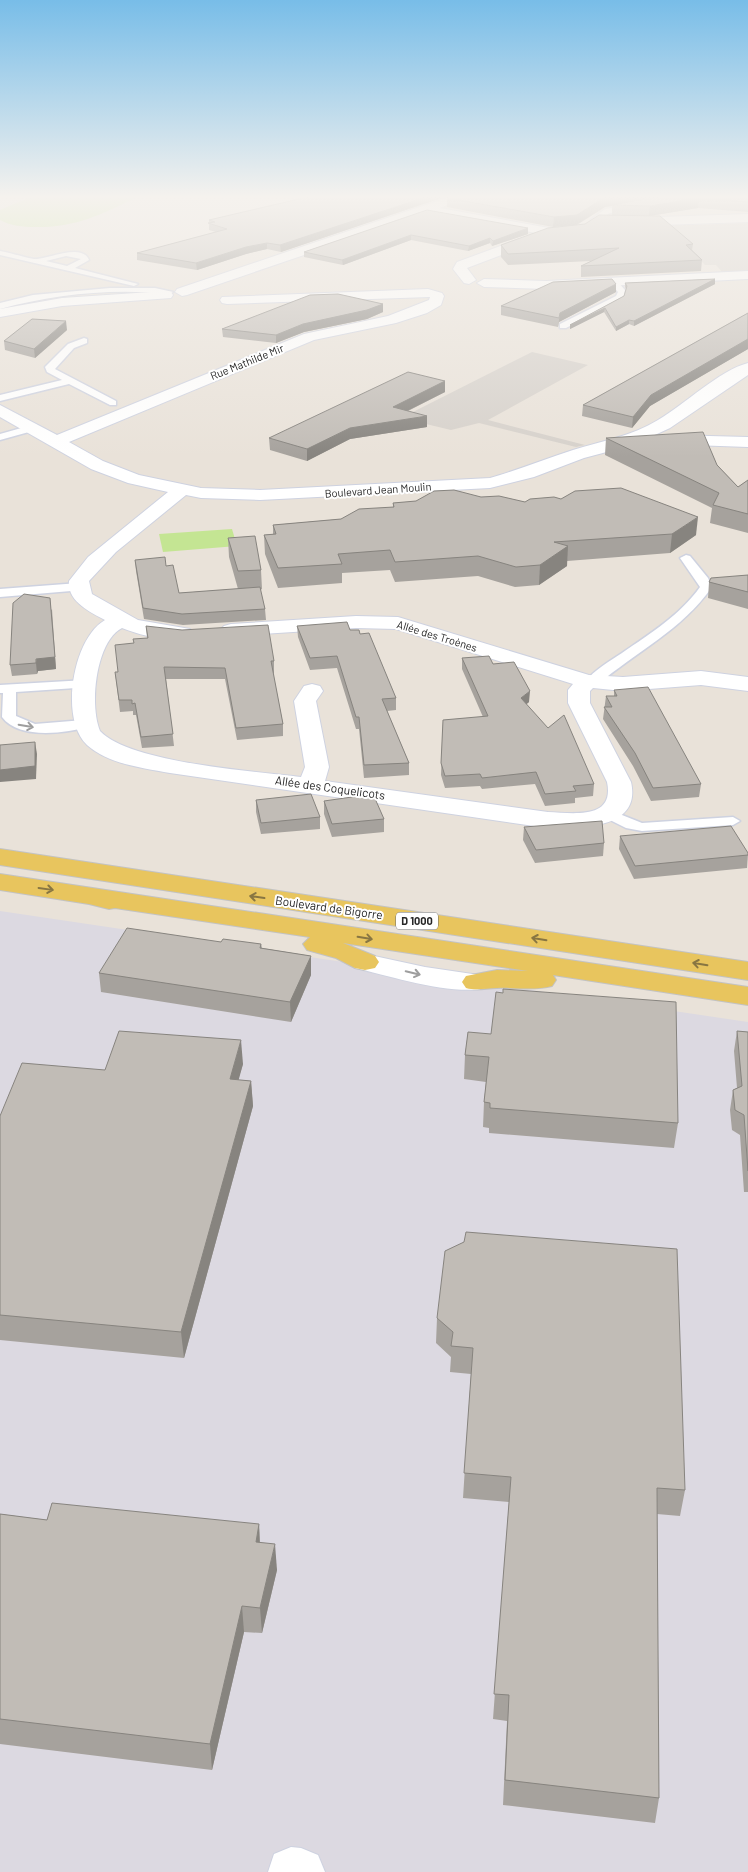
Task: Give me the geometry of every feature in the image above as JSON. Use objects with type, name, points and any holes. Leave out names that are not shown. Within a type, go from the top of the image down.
[{"type":"main road","name":"Boulevard de Bigorre","points":[[0,857],[748,971]]},
{"type":"main road","name":"D 1000","points":[[0,882],[92,896]]},
{"type":"main road","name":"Boulevard de Bigorre","points":[[92,896],[748,996]]},
{"type":"main road","points":[[92,896],[209,927],[332,947],[365,962]]},
{"type":"main road","points":[[476,982],[522,978],[551,981],[748,1011]]},
{"type":"street","points":[[172,293],[204,282]]},
{"type":"street","points":[[452,289],[455,282]]},
{"type":"street","points":[[0,313],[62,302],[172,293],[216,300],[452,289],[484,283],[529,286],[605,282]]},
{"type":"street","name":"Rue Mathilde Mir","points":[[57,441],[309,337],[334,329],[393,319],[419,311],[436,302],[452,289]]},
{"type":"street","name":"Boulevard Jean Moulin","points":[[0,410],[112,472],[181,490],[225,494],[296,495],[490,482],[528,473],[578,454],[627,441],[664,424],[712,390],[748,368]]},
{"type":"street","points":[[627,441],[640,443],[689,440],[748,442]]},
{"type":"street","points":[[120,621],[91,604],[83,596],[79,587],[79,580],[86,570],[118,540],[181,490]]},
{"type":"street","points":[[84,724],[82,712],[86,684],[100,634],[120,621]]},
{"type":"street","name":"Allée des Troènes","points":[[120,621],[138,628],[157,632],[204,632],[356,622],[398,623],[590,681],[623,684],[721,679],[748,684]]},
{"type":"street","points":[[590,681],[578,690],[579,703],[619,782],[622,796],[617,806],[607,813]]},
{"type":"street","points":[[311,784],[317,767],[304,701],[312,691]]},
{"type":"street","name":"Allée des Coquelicots","points":[[84,724],[90,735],[105,745],[144,761],[548,820],[574,821],[594,818],[607,813]]},
{"type":"street","points":[[365,962],[425,976],[476,982]]},
{"type":"lane","points":[[125,282],[172,293]]},
{"type":"lane","points":[[562,326],[620,297],[622,292],[613,282]]},
{"type":"lane","points":[[0,306],[40,297],[172,293]]},
{"type":"lane","points":[[84,341],[71,346],[50,367],[50,370],[113,403]]},
{"type":"lane","points":[[0,398],[70,381]]},
{"type":"lane","points":[[0,437],[32,428]]},
{"type":"lane","points":[[590,681],[683,613],[702,593],[706,587],[704,581],[686,558]]},
{"type":"lane","points":[[0,593],[79,587]]},
{"type":"lane","points":[[84,724],[39,727],[19,725],[9,717],[5,688],[86,684]]},
{"type":"lane","points":[[607,813],[631,825],[642,827],[733,821]]},
{"type":"shaded area","points":[[532,352],[588,365],[488,420],[585,445],[576,447],[479,423],[451,430],[401,418]]},
{"type":"shaded area","points":[[0,911],[748,1022],[748,1872],[0,1872]]},
{"type":"green space","points":[[232,529],[237,546],[163,552],[159,534]]},
{"type":"building","points":[[552,282],[615,282],[616,284],[560,313],[559,318],[501,306]]},
{"type":"building","points":[[709,282],[634,321],[629,320],[616,327],[605,308],[570,325],[624,296],[627,286],[625,283]]},
{"type":"building","points":[[338,294],[383,304],[367,310],[303,324],[276,335],[222,329],[310,295]]},
{"type":"building","points":[[748,313],[748,339],[651,395],[633,417],[583,405]]},
{"type":"building","points":[[32,319],[66,321],[34,349],[4,341]]},
{"type":"building","points":[[408,372],[445,381],[393,407],[427,416],[350,428],[307,449],[269,438]]},
{"type":"building","points":[[703,432],[717,465],[738,487],[748,480],[748,514],[713,505],[719,493],[606,438]]},
{"type":"building","points":[[621,488],[698,517],[672,534],[554,542],[568,546],[540,565],[516,567],[478,556],[395,562],[390,550],[338,554],[342,564],[278,568],[264,535],[276,534],[273,525],[341,519],[359,509],[394,507],[393,503],[416,501],[434,491],[454,490],[481,497],[499,496],[525,502],[530,499],[554,497],[561,499],[575,491]]},
{"type":"building","points":[[255,536],[261,570],[238,571],[228,538]]},
{"type":"building","points":[[165,557],[166,566],[173,565],[179,593],[260,587],[265,609],[182,614],[143,608],[135,560]]},
{"type":"building","points":[[748,575],[748,592],[709,582],[711,578]]},
{"type":"building","points":[[24,594],[50,598],[55,657],[36,659],[36,663],[10,665],[13,603]]},
{"type":"building","points":[[347,622],[350,630],[359,630],[360,634],[369,633],[396,698],[382,699],[409,763],[364,765],[359,717],[356,717],[337,656],[310,658],[297,626]]},
{"type":"building","points":[[268,625],[274,661],[271,661],[283,724],[236,728],[225,668],[164,667],[173,734],[141,737],[135,703],[132,704],[132,700],[119,700],[115,672],[118,672],[115,645],[134,643],[133,639],[148,638],[146,626],[182,630]]},
{"type":"building","points":[[489,656],[493,664],[514,662],[530,691],[521,698],[548,728],[564,715],[594,784],[573,786],[576,791],[545,794],[536,772],[482,778],[480,774],[445,776],[441,763],[443,720],[488,716],[462,658]]},
{"type":"building","points":[[648,687],[701,784],[653,788],[635,753],[604,707],[612,707],[606,696],[617,696],[614,690]]},
{"type":"building","points":[[35,742],[35,766],[0,770],[0,745]]},
{"type":"building","points":[[311,794],[320,817],[261,823],[256,800]]},
{"type":"building","points":[[373,794],[384,819],[332,824],[324,801]]},
{"type":"building","points":[[602,821],[604,843],[536,850],[524,827]]},
{"type":"building","points":[[731,826],[748,855],[635,866],[620,836]]},
{"type":"building","points":[[127,928],[221,942],[223,939],[261,944],[260,948],[311,956],[290,1002],[99,973]]},
{"type":"building","points":[[503,989],[676,1002],[678,1123],[490,1108],[490,1103],[484,1102],[489,1057],[465,1055],[468,1032],[491,1034],[496,992],[503,993]]},
{"type":"building","points":[[119,1031],[241,1040],[230,1079],[251,1081],[181,1332],[0,1315],[0,1116],[22,1063],[105,1070]]},
{"type":"building","points":[[737,1031],[748,1032],[748,1171],[744,1115],[735,1110],[733,1090],[742,1086]]},
{"type":"building","points":[[466,1232],[677,1249],[685,1490],[657,1488],[659,1798],[505,1780],[509,1695],[494,1694],[511,1477],[464,1473],[473,1348],[451,1346],[453,1332],[437,1318],[445,1251],[464,1242]]},
{"type":"building","points":[[52,1503],[259,1524],[256,1542],[275,1544],[260,1608],[242,1606],[210,1744],[0,1719],[0,1514],[47,1520]]}]
